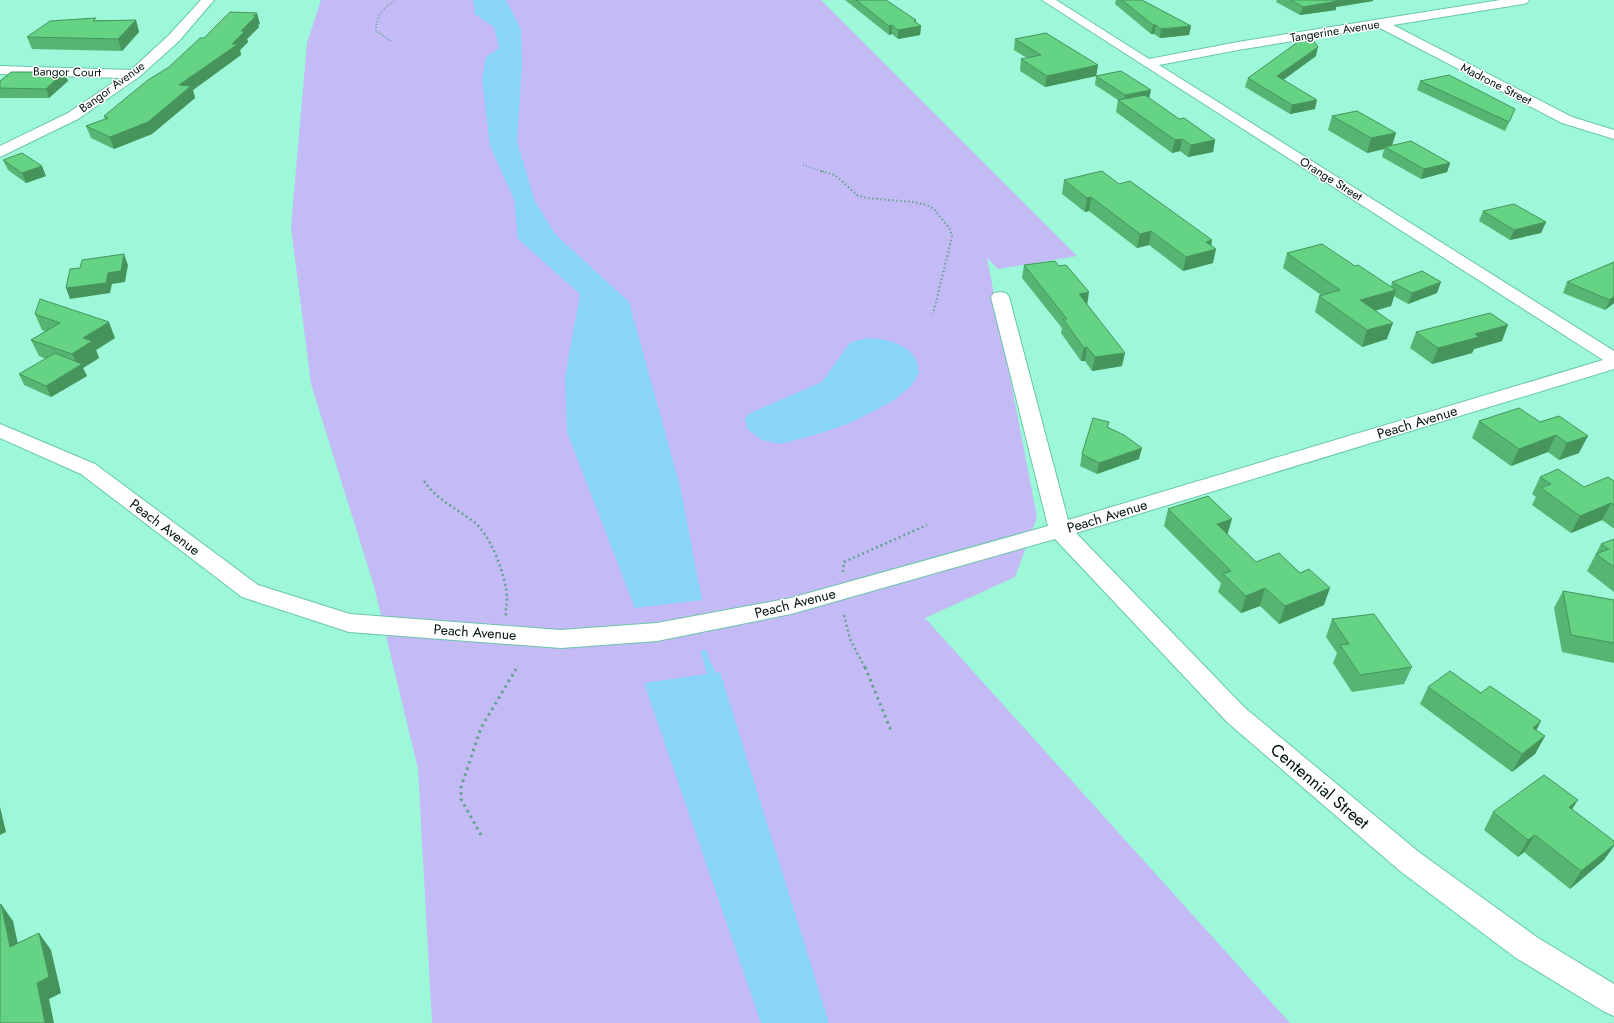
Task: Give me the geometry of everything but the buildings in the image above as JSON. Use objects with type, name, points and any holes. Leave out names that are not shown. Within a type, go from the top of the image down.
[{"type":"street","name":"Bangor Avenue","points":[[0,152],[73,116],[134,74],[174,38],[208,0]]},
{"type":"street","name":"Orange Street","points":[[1048,0],[1614,358]]},
{"type":"street","name":"Tangerine Avenue","points":[[1147,63],[1238,46],[1382,24],[1523,0]]},
{"type":"street","name":"Madrone Street","points":[[1382,24],[1567,120],[1614,135]]},
{"type":"street","name":"Bangor Court","points":[[0,70],[134,74]]},
{"type":"street","points":[[1000,297],[1060,530]]},
{"type":"street","name":"Peach Avenue","points":[[0,430],[88,469],[250,591],[349,623],[561,639],[657,632],[791,606],[1060,530],[1614,364]]},
{"type":"street","name":"Centennial Street","points":[[1060,530],[1236,714],[1410,862],[1527,948],[1614,1001]]},
{"type":"path","points":[[391,41],[376,31],[376,21],[380,11],[396,0]]},
{"type":"path","points":[[804,165],[835,175],[857,195],[866,198],[922,203],[934,209],[950,229],[952,237],[933,314]]},
{"type":"path","points":[[424,481],[435,495],[444,503],[484,530],[502,575],[507,597],[506,618]]},
{"type":"path","points":[[844,574],[844,562],[927,525]]},
{"type":"path","points":[[844,615],[850,639],[862,660],[892,732]]},
{"type":"path","points":[[481,835],[461,799],[461,787],[481,728],[516,669]]},
{"type":"shaded area","points":[[321,0],[821,0],[1077,256],[998,269],[987,258],[1037,517],[1015,577],[925,618],[1290,1023],[432,1023],[418,769],[374,586],[311,384],[291,227],[307,43]]},
{"type":"water","points":[[473,0],[506,0],[521,29],[522,65],[517,142],[535,201],[555,234],[629,302],[680,486],[702,600],[635,608],[567,432],[565,377],[580,294],[518,239],[514,199],[490,146],[482,80],[486,57],[499,48],[494,27],[475,14]]},
{"type":"water","points":[[868,338],[894,342],[906,348],[917,361],[919,373],[911,386],[893,401],[850,423],[781,444],[762,440],[747,429],[745,419],[748,414],[822,382],[849,344]]},
{"type":"water","points":[[720,672],[829,1023],[761,1023],[644,683]]},
{"type":"waterway","points":[[704,653],[709,668]]},
{"type":"waterway","points":[[709,667],[713,680]]}]
